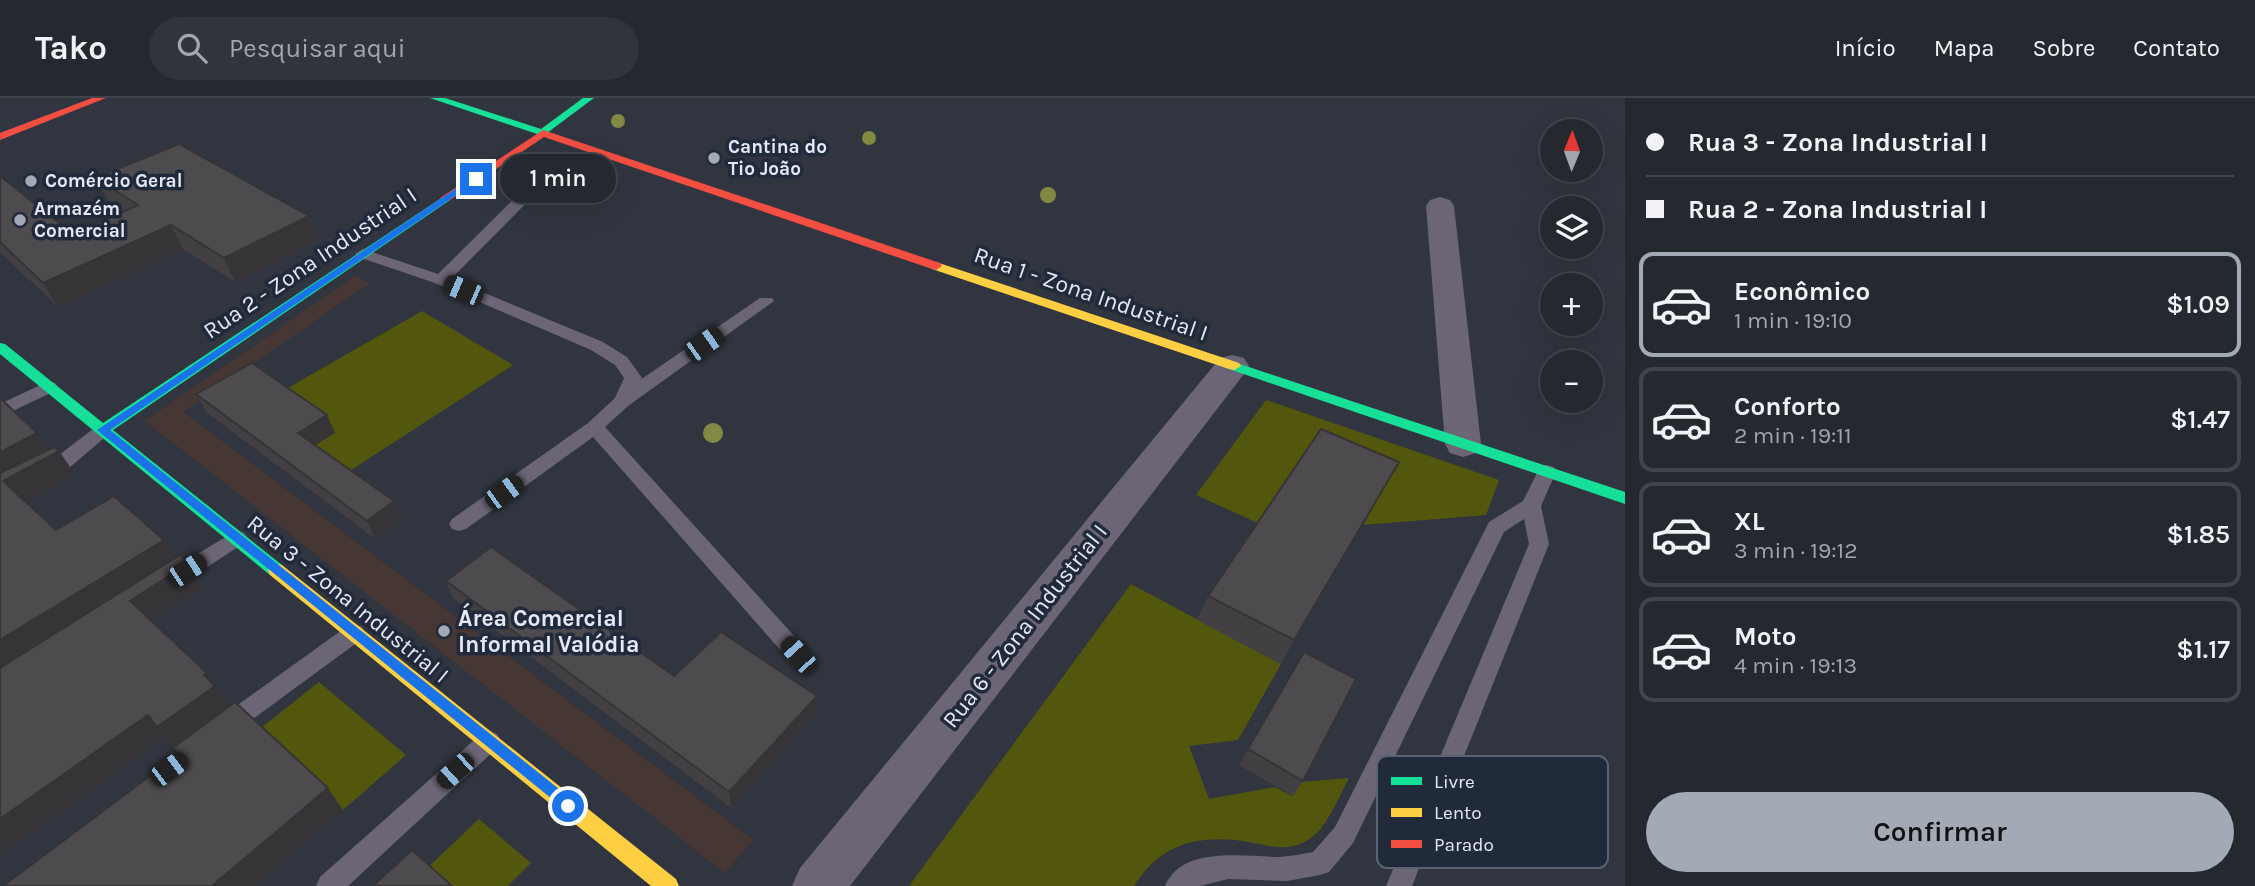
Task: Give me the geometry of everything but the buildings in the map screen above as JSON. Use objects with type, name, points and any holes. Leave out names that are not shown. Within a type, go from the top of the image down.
[{"type":"street","points":[[0,137],[101,98]]},
{"type":"street","name":"Rua 1 - Zona Industrial I","points":[[435,98],[1625,498]]},
{"type":"street","name":"Rua 2 - Zona Industrial I","points":[[103,430],[543,133],[589,98]]},
{"type":"street","points":[[1440,206],[1463,444]]},
{"type":"street","name":"Rua 3 - Zona Industrial I","points":[[0,347],[668,886]]},
{"type":"street","name":"Rua 6 - Zona Industrial I","points":[[818,886],[1232,366]]},
{"type":"lane","points":[[440,280],[543,178]]},
{"type":"lane","points":[[363,254],[440,280],[597,346],[621,361],[633,378],[622,401]]},
{"type":"lane","points":[[458,524],[594,427],[622,401],[766,301]]},
{"type":"lane","points":[[0,411],[49,387]]},
{"type":"lane","points":[[594,427],[798,655]]},
{"type":"lane","points":[[0,497],[62,463],[103,430]]},
{"type":"lane","points":[[1383,756],[1496,527],[1531,506],[1547,472]]},
{"type":"lane","points":[[1452,756],[1539,544],[1531,506]]},
{"type":"lane","points":[[152,592],[237,538]]},
{"type":"lane","points":[[203,744],[354,633]]},
{"type":"lane","points":[[329,886],[489,741]]},
{"type":"lane","points":[[1178,886],[1193,874],[1226,864],[1283,869],[1320,863],[1344,835],[1377,768]]},
{"type":"lane","points":[[1399,886],[1406,868]]},
{"type":"shaded area","name":"Área Comercial Informal Valódia","points":[[355,276],[370,283],[183,412],[753,840],[725,873],[145,421]]},
{"type":"green space","points":[[422,311],[513,365],[342,476],[307,450],[335,433],[279,393]]},
{"type":"green space","points":[[1266,400],[1499,480],[1486,515],[1363,525],[1385,486],[1262,525],[1196,495]]},
{"type":"green space","points":[[1131,584],[1281,664],[1238,740],[1189,746],[1209,799],[1275,787],[1292,796],[1300,782],[1349,778],[1321,828],[1308,840],[1290,847],[1219,839],[1177,847],[1154,862],[1134,886],[909,886]]},
{"type":"green space","points":[[319,682],[406,755],[343,810],[257,731]]},
{"type":"green space","points":[[479,819],[531,863],[508,886],[441,886],[424,871]]},
{"type":"traffic: fast","points":[[435,98],[543,133],[589,98]]},
{"type":"traffic: fast","points":[[103,430],[446,198]]},
{"type":"traffic: fast","points":[[0,347],[276,570]]},
{"type":"traffic: fast","points":[[1234,366],[1625,498]]},
{"type":"traffic: slow","points":[[936,266],[1234,366]]},
{"type":"traffic: slow","points":[[276,570],[668,886]]},
{"type":"traffic: jam","points":[[0,137],[101,98]]},
{"type":"traffic: jam","points":[[446,198],[543,133],[936,266]]},
{"type":"place","name":"Cantina do Tio João","points":[[714,158]]},
{"type":"place","name":"Comércio Geral","points":[[31,181]]},
{"type":"place","name":"Armazém Comercial","points":[[20,220]]},
{"type":"place","name":"Área Comercial Informal Valódia","points":[[444,631]]},
{"type":"route","points":[[476,179],[103,430],[568,806]]}]
